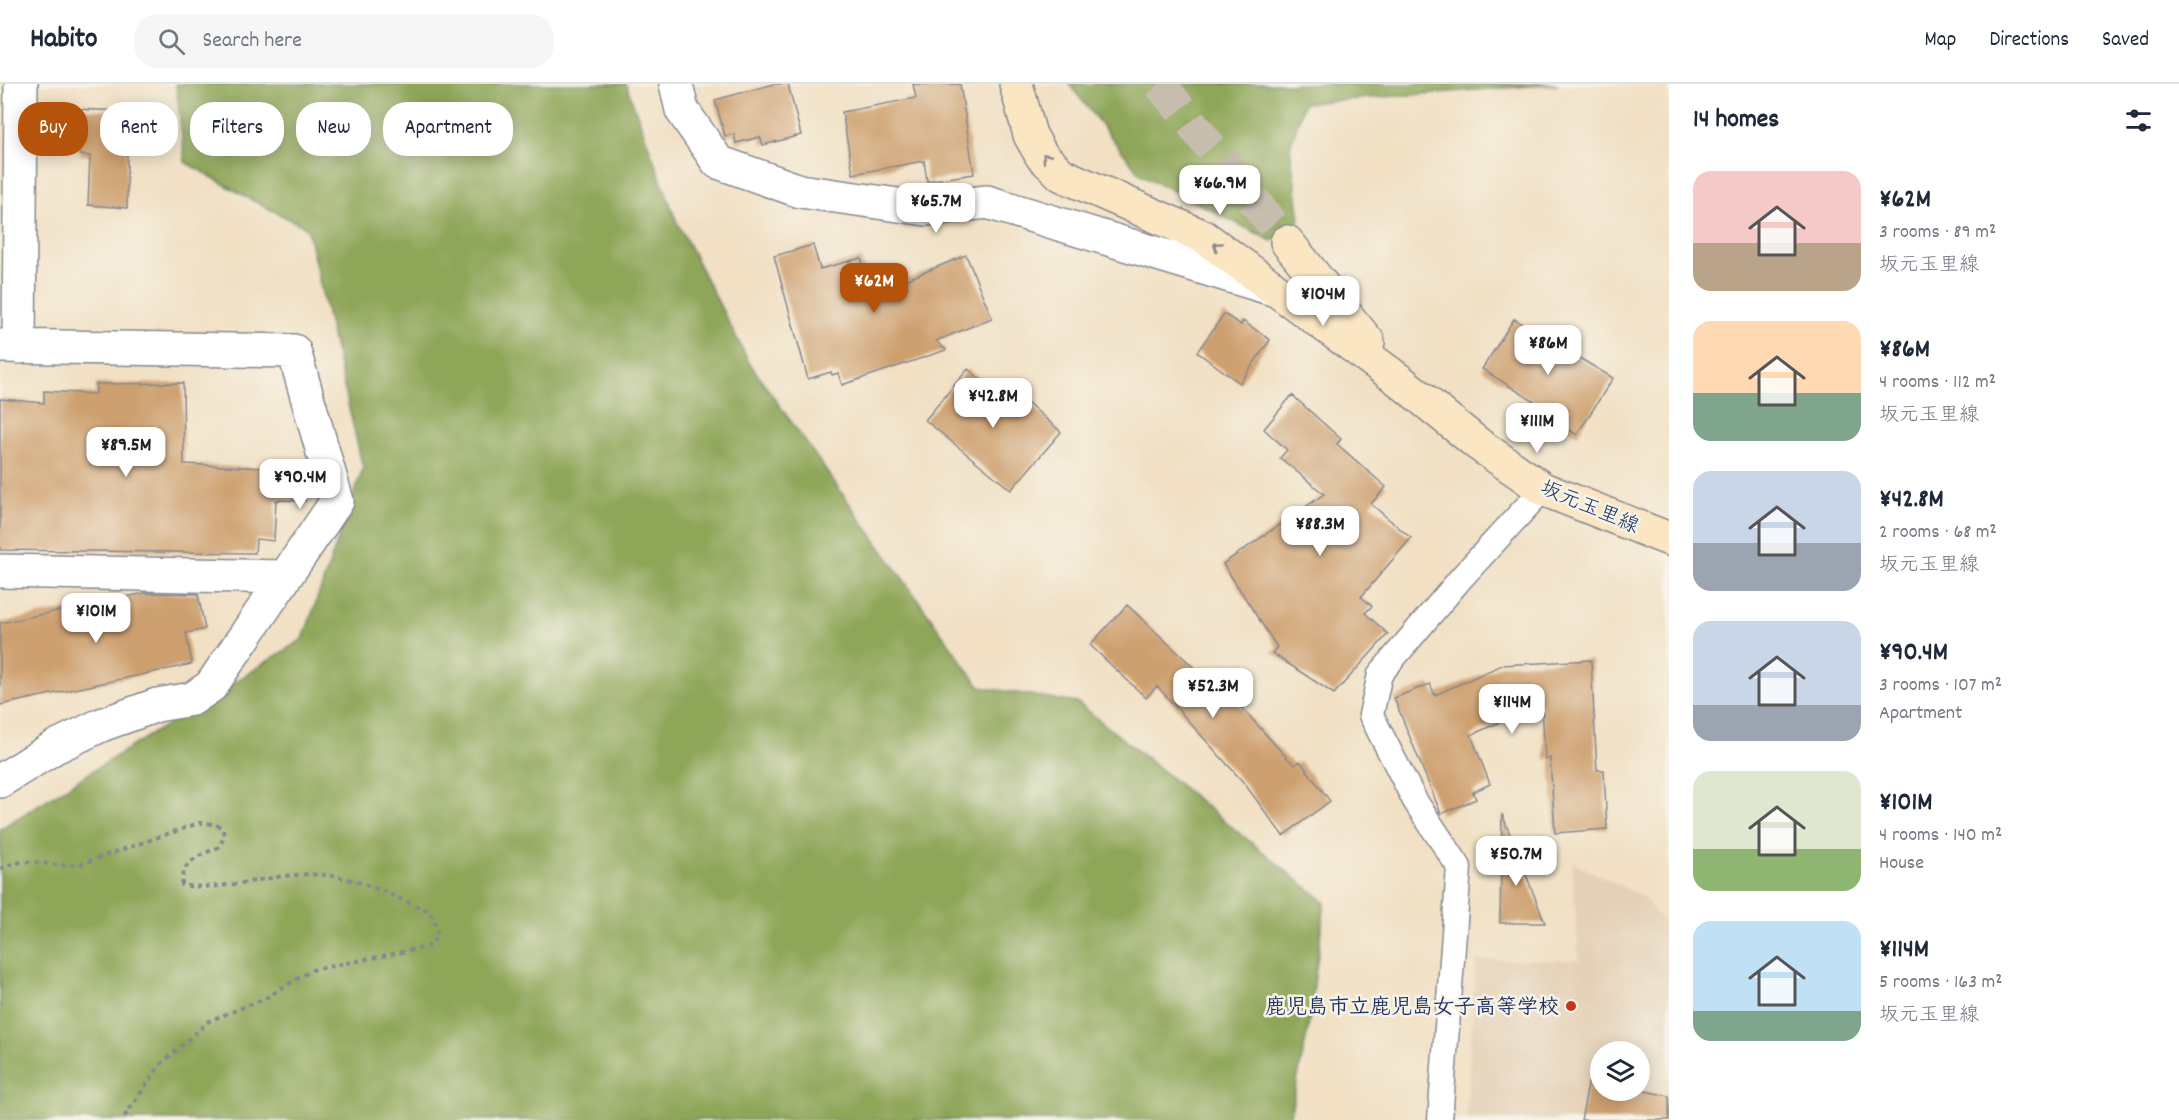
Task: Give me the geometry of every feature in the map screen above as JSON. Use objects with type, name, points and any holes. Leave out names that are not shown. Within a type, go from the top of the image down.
[{"type":"street","points":[[0,781],[55,747],[101,725],[157,705],[192,699],[211,686],[337,501],[294,351],[10,347],[21,84]]},
{"type":"street","points":[[676,84],[682,110],[718,162],[800,192],[926,209],[987,202],[1280,291]]},
{"type":"street","name":"坂元玉里線","points":[[1016,84],[1030,135],[1042,156],[1062,175],[1204,237],[1400,380],[1478,444],[1543,489],[1669,539]]},
{"type":"street","name":"坂元玉里線","points":[[1287,242],[1400,380]]},
{"type":"street","points":[[0,571],[285,577]]},
{"type":"lane","points":[[1440,1120],[1459,867],[1415,801],[1371,715],[1380,674],[1461,576],[1543,489]]},
{"type":"path","points":[[0,870],[14,862],[36,862],[59,867],[78,865],[199,823],[216,824],[223,829],[224,837],[219,847],[188,862],[182,874],[182,885],[199,888],[279,876],[325,875],[356,882],[429,911],[437,927],[437,937],[427,947],[312,970],[264,999],[209,1021],[160,1065],[122,1120]]},
{"type":"shaded area","name":"鹿児島市立鹿児島女子高等学校","points":[[1572,862],[1643,897],[1669,929],[1669,1120],[1466,1120],[1476,960],[1579,960]]},
{"type":"green space","points":[[176,84],[626,84],[676,220],[750,364],[980,687],[1078,703],[1325,902],[1308,1029],[1289,1120],[0,1120],[0,829],[303,639],[363,468],[307,228],[185,162]]},
{"type":"green space","points":[[1069,84],[1558,84],[1304,103],[1290,147],[1300,219],[1272,241],[1140,174]]},
{"type":"building","points":[[774,84],[788,84],[801,135],[763,145],[760,137],[736,143],[734,134],[725,136],[715,100]]},
{"type":"building","points":[[913,84],[960,84],[974,174],[927,181],[924,161],[853,174],[842,112],[916,98]]},
{"type":"building","points":[[88,110],[100,110],[100,156],[127,156],[127,208],[88,205],[90,156],[88,156]]},
{"type":"building","points":[[813,245],[820,269],[861,258],[872,294],[966,255],[992,318],[936,341],[946,350],[842,385],[838,373],[832,375],[831,372],[808,379],[774,256]]},
{"type":"building","points":[[1224,314],[1241,325],[1243,321],[1270,340],[1240,383],[1197,352]]},
{"type":"building","points":[[1514,319],[1613,378],[1577,435],[1543,413],[1546,409],[1482,369]]},
{"type":"building","points":[[968,369],[1020,412],[1028,403],[1061,432],[1011,490],[925,420]]},
{"type":"building","points":[[183,383],[184,464],[306,470],[305,501],[276,500],[274,541],[256,539],[255,553],[0,550],[0,399],[44,403],[44,391],[96,394],[96,384]]},
{"type":"building","points":[[1292,395],[1341,439],[1337,444],[1386,487],[1371,504],[1411,538],[1361,597],[1372,606],[1365,613],[1388,634],[1334,694],[1272,653],[1277,647],[1223,564],[1324,494],[1280,458],[1287,450],[1264,429]]},
{"type":"building","points":[[145,593],[198,594],[205,629],[186,633],[192,664],[0,705],[0,623]]},
{"type":"building","points":[[1127,605],[1201,674],[1207,669],[1287,758],[1295,765],[1300,761],[1330,801],[1283,836],[1244,783],[1157,686],[1146,698],[1090,645]]},
{"type":"building","points":[[1591,660],[1597,770],[1604,770],[1607,829],[1555,833],[1550,758],[1545,760],[1542,703],[1471,735],[1490,784],[1473,792],[1476,799],[1441,814],[1394,698],[1430,684],[1435,695],[1502,665]]},
{"type":"building","points":[[1502,814],[1545,923],[1500,923]]},
{"type":"building","points":[[1589,1080],[1590,1101],[1650,1101],[1650,1092],[1669,1096],[1669,1120],[1581,1120]]},
{"type":"tunnel","points":[[1160,84],[1287,242]]},
{"type":"place","name":"鹿児島市立鹿児島女子高等学校","points":[[1571,1006]]}]
